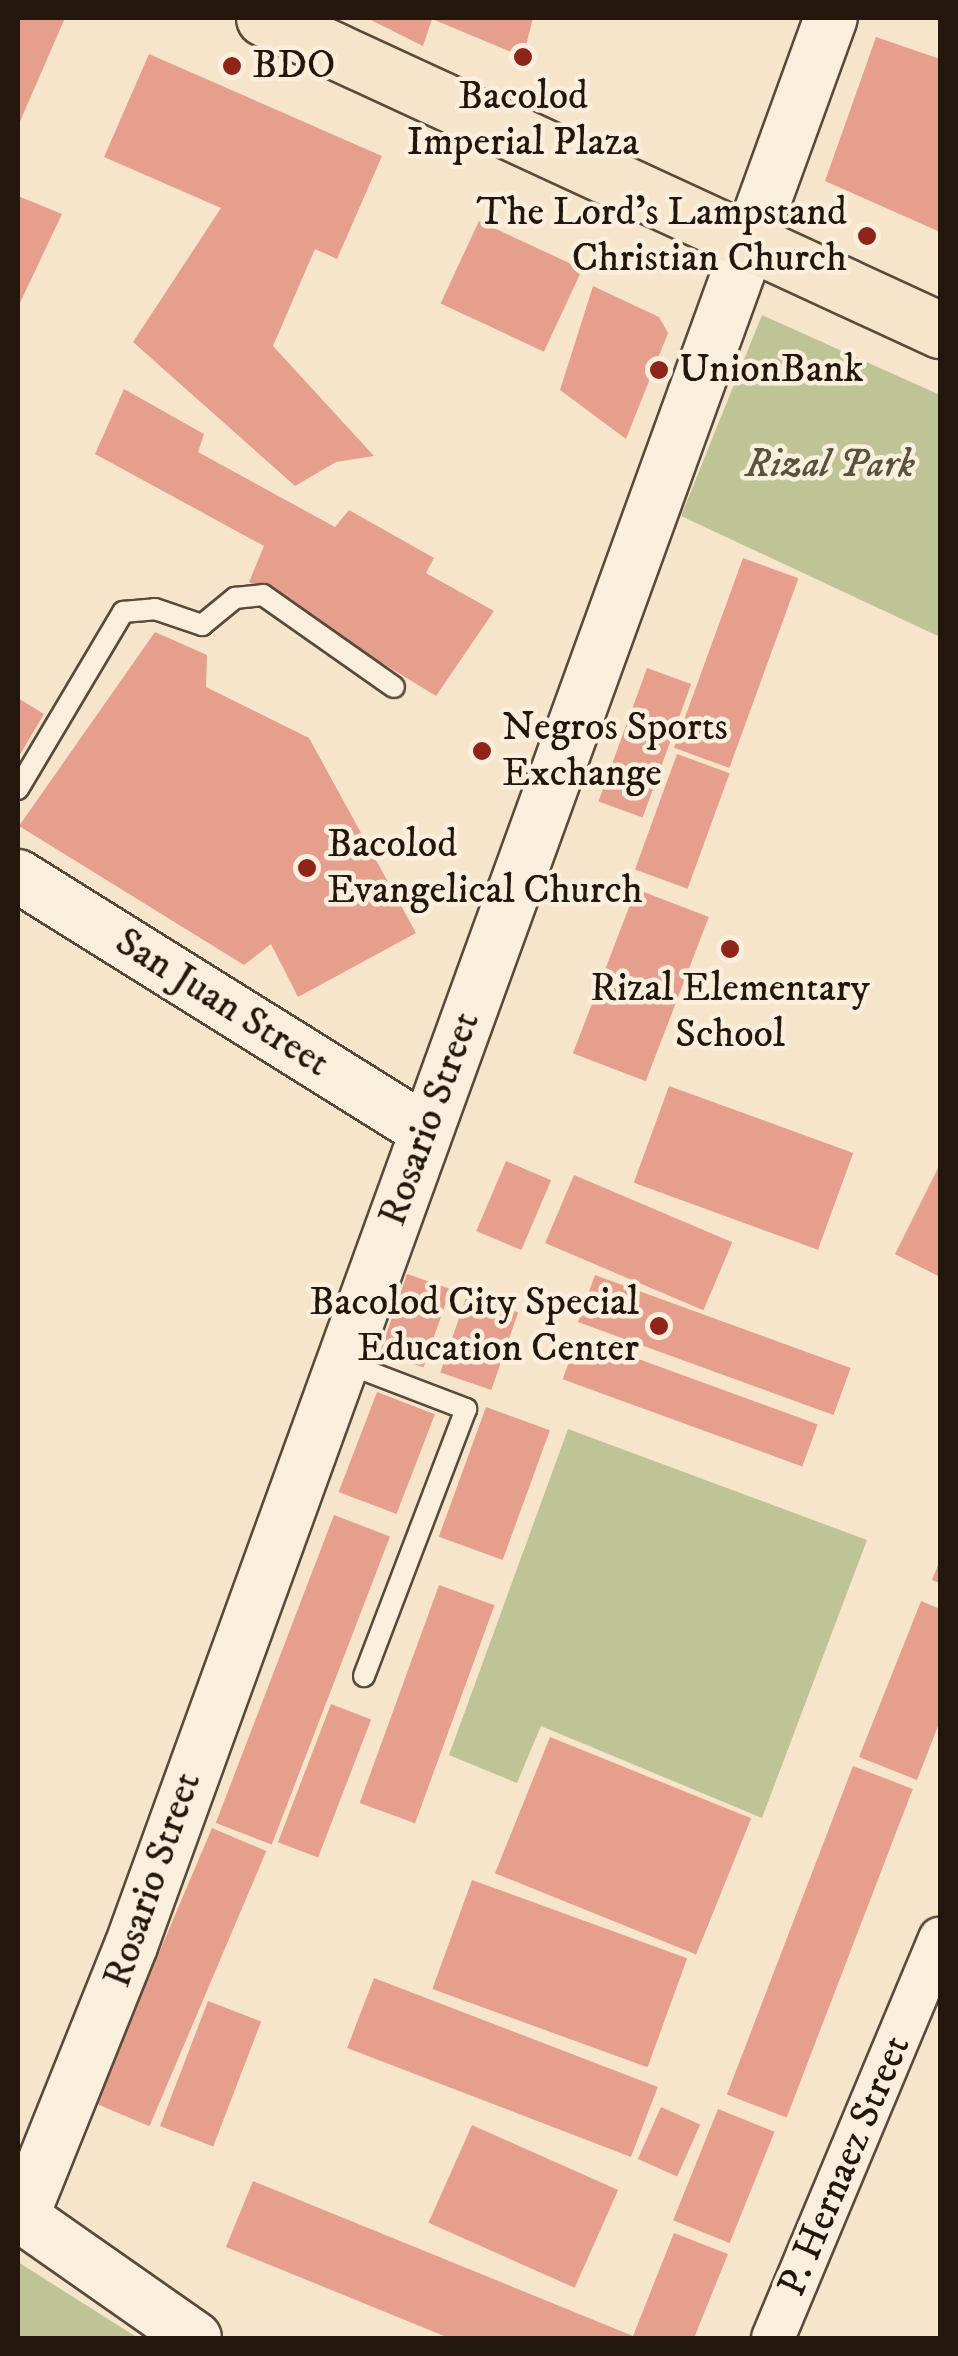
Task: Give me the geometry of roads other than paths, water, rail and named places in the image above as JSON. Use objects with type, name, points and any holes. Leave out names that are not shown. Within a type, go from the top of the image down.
[{"type":"main road","points":[[264,18],[940,330]]},
{"type":"street","name":"Rosario Street","points":[[20,2221],[343,1362],[831,18]]},
{"type":"street","name":"San Juan Street","points":[[18,876],[426,1131]]},
{"type":"street","name":"P. Hernaez Street","points":[[773,2338],[940,1938]]},
{"type":"street","points":[[20,2221],[195,2338]]},
{"type":"lane","points":[[18,790],[122,612],[156,610],[202,626],[235,598],[262,595],[394,687]]},
{"type":"lane","points":[[343,1362],[466,1409],[364,1676]]},
{"type":"place","name":"Bacolod Imperial Plaza","points":[[523,57]]},
{"type":"place","name":"BDO","points":[[232,66]]},
{"type":"place","name":"The Lord's Lampstand Christian Church","points":[[867,236]]},
{"type":"place","name":"UnionBank","points":[[659,370]]},
{"type":"place","name":"Negros Sports Exchange","points":[[482,751]]},
{"type":"place","name":"Bacolod Evangelical Church","points":[[307,868]]},
{"type":"place","name":"Rizal Elementary School","points":[[730,949]]},
{"type":"place","name":"Bacolod City Special Education Center","points":[[659,1326]]},
{"type":"park label","name":"Rizal Park","points":[[830,465]]}]
